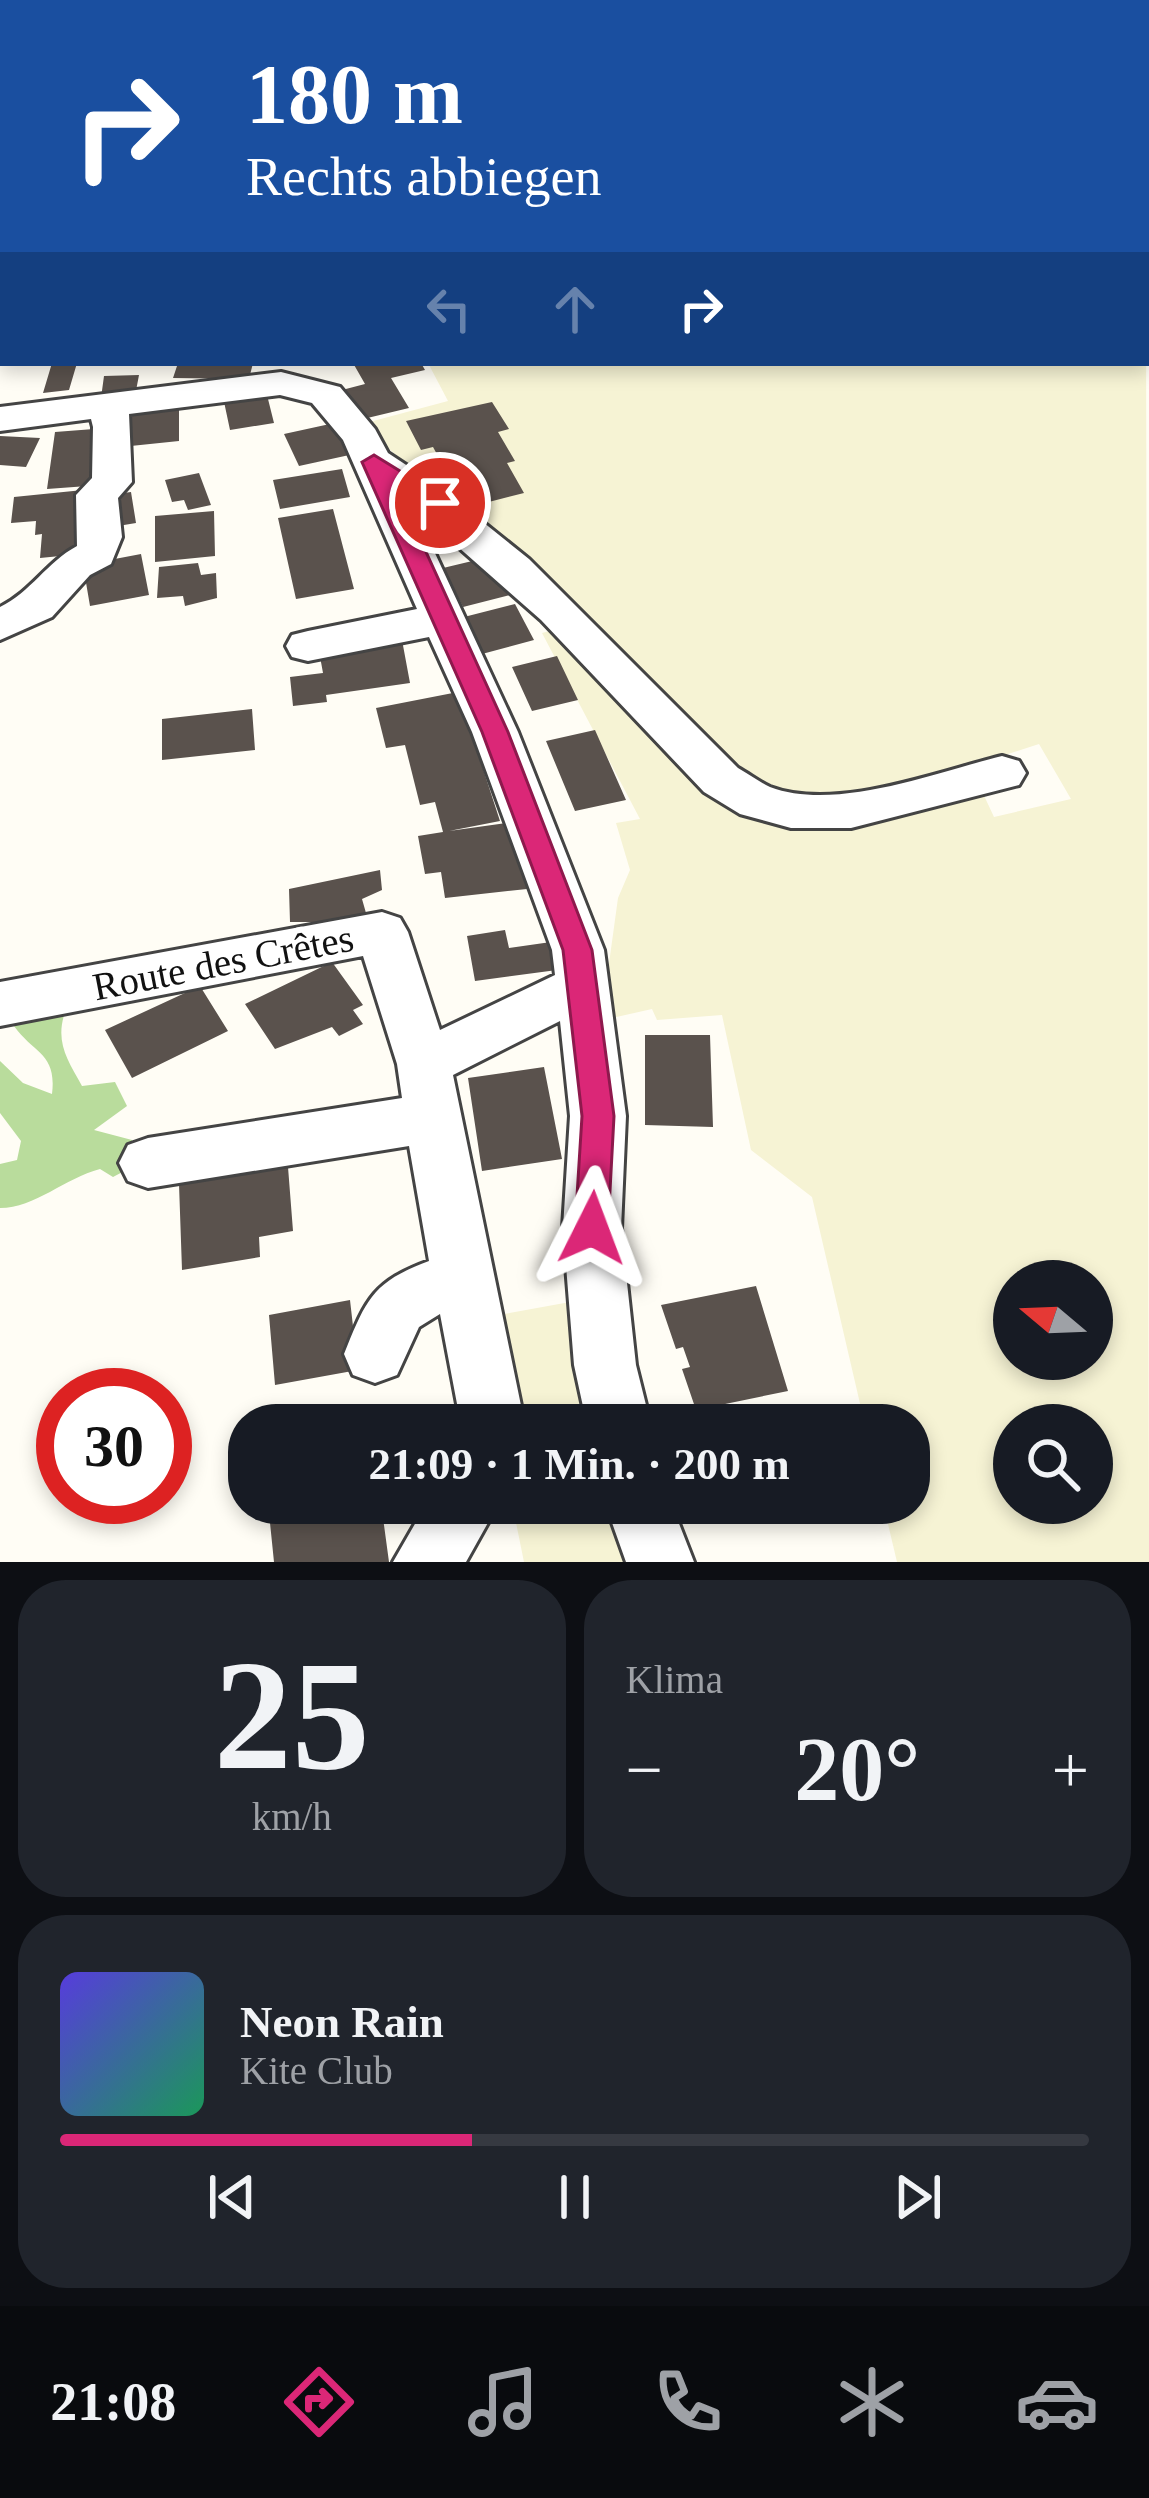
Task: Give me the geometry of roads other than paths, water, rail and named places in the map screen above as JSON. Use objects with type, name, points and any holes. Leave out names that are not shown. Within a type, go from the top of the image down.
[{"type":"street","points":[[0,625],[37,607],[75,565],[96,554],[101,537],[98,494],[112,482],[114,447],[94,407],[94,366]]},
{"type":"street","points":[[0,418],[94,407],[282,373],[334,401],[349,417],[374,462],[495,732],[562,907],[585,991],[598,1116],[592,1228],[605,1365],[614,1404]]},
{"type":"street","points":[[374,462],[440,503],[516,569],[721,780],[760,803],[805,812],[847,810],[1002,773]]},
{"type":"street","points":[[308,646],[444,619]]},
{"type":"street","name":"Route des Crêtes","points":[[0,1004],[382,932],[428,1091],[490,1404]]},
{"type":"street","points":[[148,1163],[428,1091],[566,993],[585,991]]},
{"type":"street","points":[[376,1354],[392,1310],[415,1294],[466,1278]]},
{"type":"street","points":[[427,1562],[452,1524]]},
{"type":"street","points":[[646,1524],[660,1562]]}]
